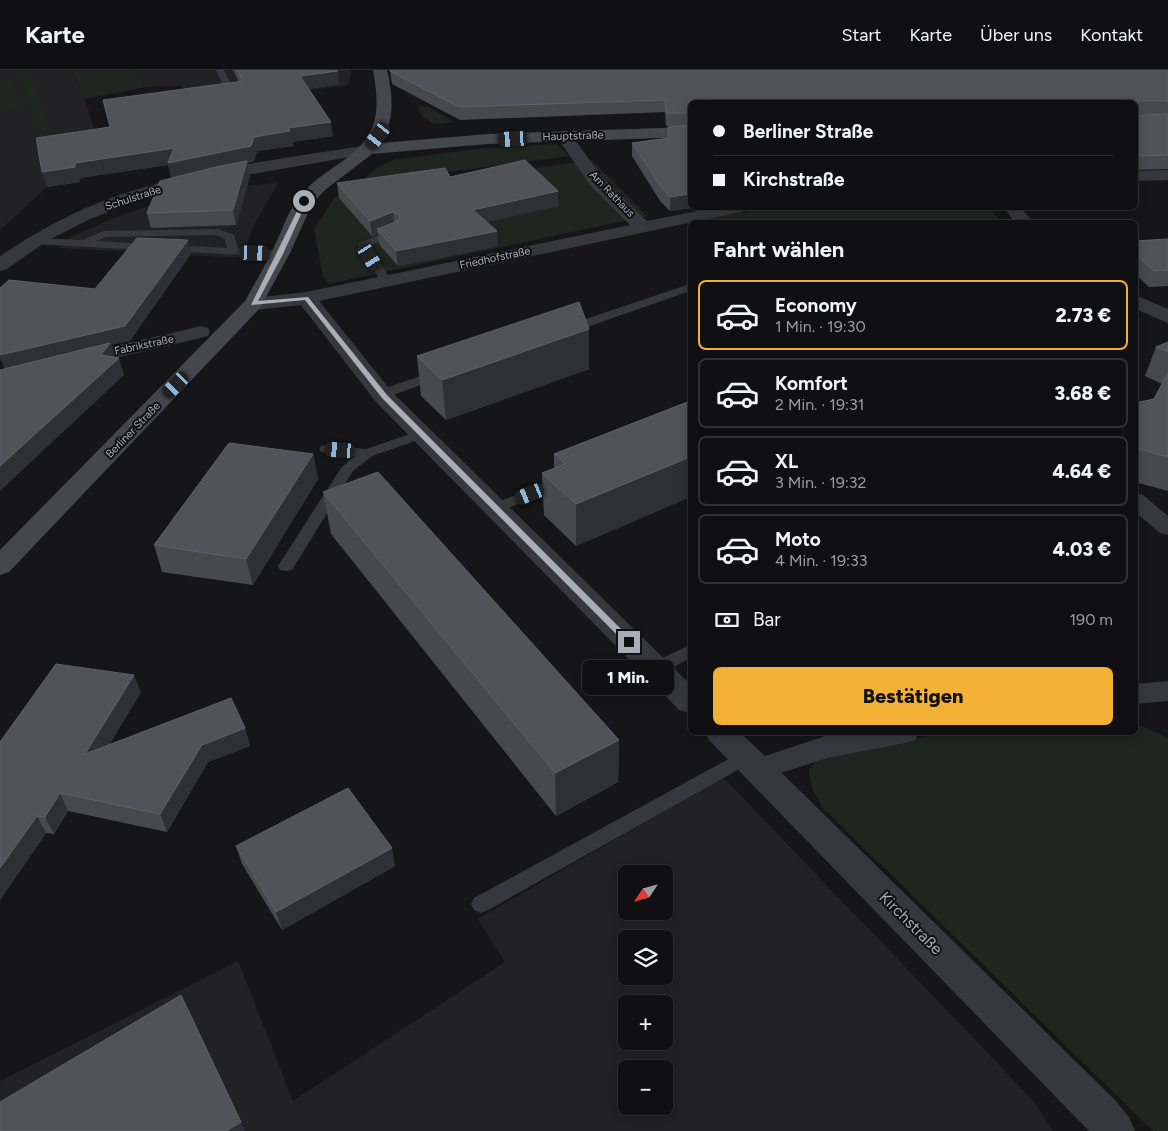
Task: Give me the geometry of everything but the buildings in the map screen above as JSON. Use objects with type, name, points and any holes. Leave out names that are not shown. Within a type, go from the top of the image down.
[{"type":"main road","points":[[367,150],[378,136],[382,123],[383,84],[380,70]]},
{"type":"main road","name":"Hauptstraße","points":[[367,150],[462,141],[688,132]]},
{"type":"main road","name":"Berliner Straße","points":[[0,566],[253,304],[280,254],[304,201],[332,174],[367,150]]},
{"type":"street","name":"Am Rathaus","points":[[564,136],[596,181],[644,226]]},
{"type":"street","name":"Schulstraße","points":[[0,265],[50,230],[102,208],[155,190],[226,175],[367,150]]},
{"type":"street","points":[[1138,176],[1168,175]]},
{"type":"street","name":"Friedhofstraße","points":[[253,304],[306,298],[725,210]]},
{"type":"street","points":[[1014,210],[1022,220]]},
{"type":"street","points":[[672,220],[688,229]]},
{"type":"street","points":[[306,298],[382,394],[688,700]]},
{"type":"street","points":[[1138,302],[1168,317]]},
{"type":"street","name":"Fabrikstraße","points":[[60,365],[201,332]]},
{"type":"street","points":[[1138,503],[1168,528]]},
{"type":"street","points":[[1138,694],[1168,691]]},
{"type":"street","name":"Kirchstraße","points":[[723,735],[1108,1122]]},
{"type":"street","points":[[751,764],[890,735]]},
{"type":"lane","points":[[220,70],[228,87]]},
{"type":"lane","points":[[78,244],[104,234],[218,232],[230,236],[233,252]]},
{"type":"lane","points":[[386,282],[363,245],[395,232]]},
{"type":"lane","points":[[32,241],[280,254]]},
{"type":"lane","points":[[554,334],[688,288]]},
{"type":"lane","points":[[382,394],[454,369]]},
{"type":"lane","points":[[286,566],[348,468],[367,453],[422,434]]},
{"type":"lane","points":[[326,449],[367,453]]},
{"type":"lane","points":[[496,508],[577,474]]},
{"type":"lane","points":[[656,668],[688,652]]},
{"type":"lane","points":[[481,904],[751,764]]},
{"type":"shaded area","points":[[0,70],[72,70],[85,99],[94,129],[34,138],[47,187],[0,230]]},
{"type":"shaded area","points":[[18,70],[30,70],[50,130],[38,132]]},
{"type":"shaded area","points":[[72,70],[135,70],[146,87],[85,99]]},
{"type":"shaded area","points":[[135,70],[350,70],[351,72],[348,85],[238,100],[194,99],[181,86],[146,87]]},
{"type":"shaded area","points":[[12,77],[21,109],[0,112],[0,79]]},
{"type":"shaded area","points":[[427,106],[454,122],[434,124],[422,117],[418,107]]},
{"type":"shaded area","points":[[557,144],[569,156],[359,184],[375,169],[392,160],[476,149]]},
{"type":"shaded area","points":[[592,160],[647,216],[328,284],[323,276],[314,229],[335,197]]},
{"type":"shaded area","points":[[278,183],[254,225],[242,258],[59,248],[72,236],[124,214],[177,197],[226,187]]},
{"type":"shaded area","points":[[758,210],[991,210],[1000,220],[694,220]]},
{"type":"shaded area","points":[[1138,724],[1168,738],[1168,1131],[1153,1131],[822,807],[812,788],[809,770],[822,755],[935,735],[1138,735]]},
{"type":"shaded area","points":[[723,777],[1032,1099],[1053,1131],[0,1131],[0,1081],[238,961],[293,1101],[505,962],[478,919]]},
{"type":"route","points":[[304,201],[280,254],[253,304],[306,298],[384,397],[629,642]]}]
